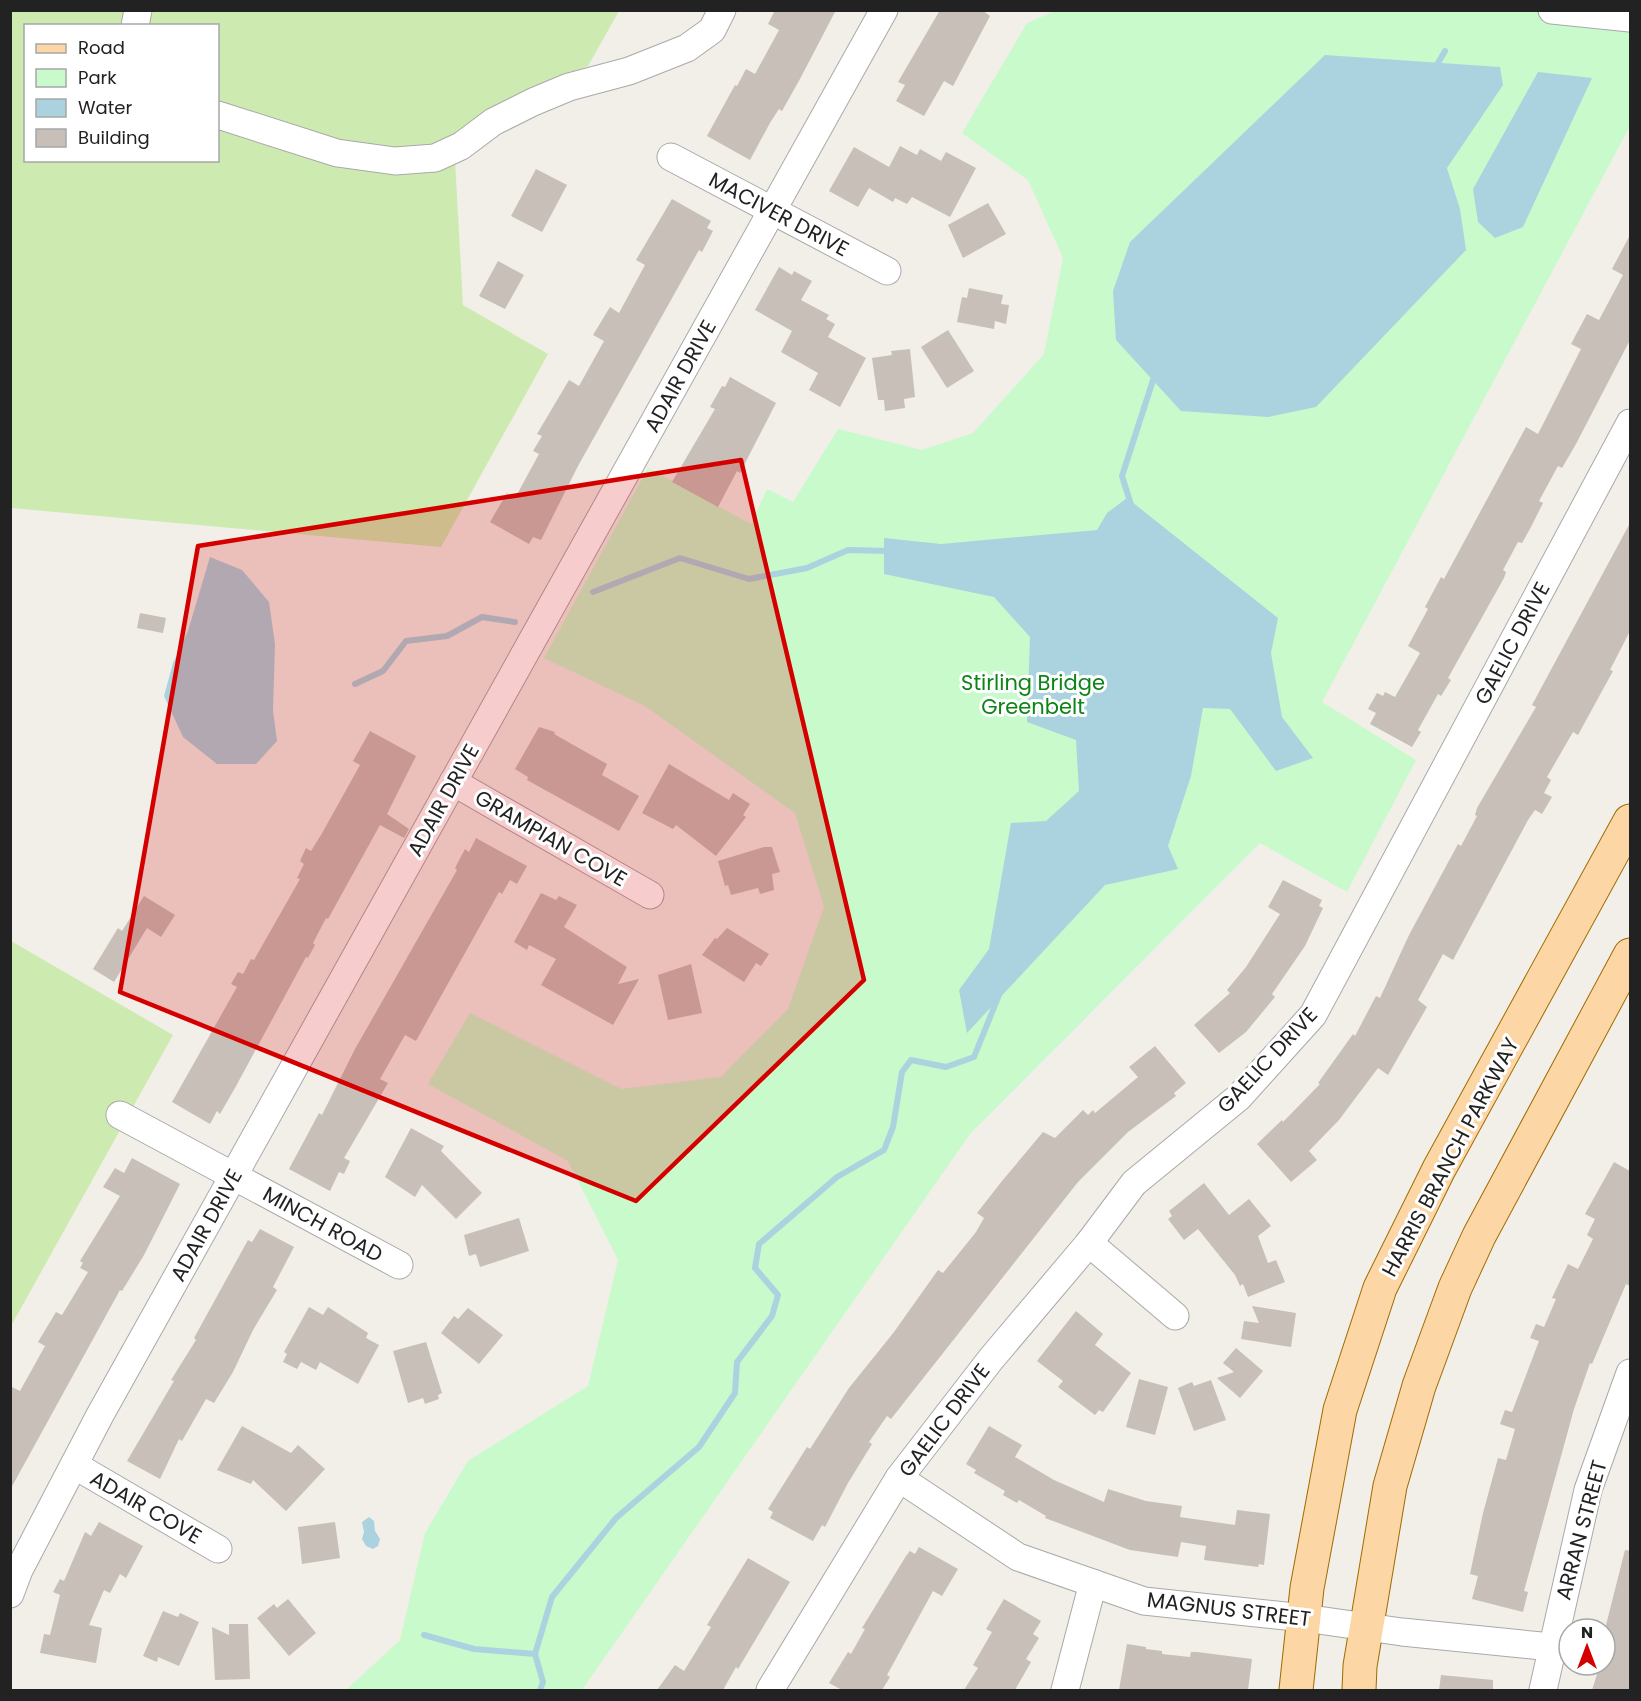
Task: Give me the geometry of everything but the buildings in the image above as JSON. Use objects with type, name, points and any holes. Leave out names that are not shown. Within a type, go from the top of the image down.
[{"type":"main road","name":"HARRIS BRANCH PARKWAY","points":[[1296,1690],[1320,1505],[1340,1410],[1380,1288],[1439,1169],[1630,821]]},
{"type":"main road","points":[[1359,1690],[1360,1666],[1390,1486],[1419,1386],[1455,1288],[1479,1236],[1630,955]]},
{"type":"street","points":[[219,115],[338,153],[395,161],[435,158],[461,146],[493,122],[533,102],[569,87],[629,71],[687,48],[712,30],[723,10]]},
{"type":"street","name":"ADAIR DRIVE","points":[[10,1594],[19,1570],[74,1465],[233,1176],[884,10]]},
{"type":"street","points":[[1552,10],[1630,18]]},
{"type":"street","name":"MACIVER DRIVE","points":[[671,157],[887,271]]},
{"type":"street","name":"GAELIC DRIVE","points":[[770,1690],[899,1478],[991,1359],[1089,1243],[1134,1184],[1239,1097],[1313,1015],[1630,423]]},
{"type":"street","name":"GRAMPIAN COVE","points":[[453,782],[650,895]]},
{"type":"street","name":"MINCH ROAD","points":[[120,1115],[399,1265]]},
{"type":"street","points":[[1089,1243],[1175,1316]]},
{"type":"street","name":"ARRAN STREET","points":[[1543,1690],[1588,1490],[1630,1373]]},
{"type":"street","name":"ADAIR COVE","points":[[74,1465],[218,1549]]},
{"type":"street","name":"MAGNUS STREET","points":[[899,1478],[1018,1557],[1144,1601],[1304,1618],[1367,1628],[1552,1647]]},
{"type":"street","points":[[1065,1690],[1094,1583]]},
{"type":"highlighted area","points":[[741,460],[864,980],[636,1201],[120,992],[198,546]]},
{"type":"green space","name":"Stirling Bridge Greenbelt","points":[[1057,10],[1630,11],[1630,126],[1322,702],[1416,760],[1347,892],[1260,843],[970,1134],[582,1690],[346,1690],[400,1640],[425,1533],[468,1461],[588,1386],[618,1260],[568,1161],[428,1084],[470,1013],[621,1089],[721,1077],[788,1009],[824,907],[795,813],[645,706],[544,658],[648,468],[751,524],[767,489],[793,502],[838,429],[922,450],[973,433],[1044,354],[1063,258],[1028,180],[962,133],[1027,23]]},
{"type":"green space","points":[[10,11],[619,11],[588,66],[501,108],[454,142],[463,305],[548,354],[441,547],[11,508]]},
{"type":"green space","points":[[11,941],[173,1035],[11,1326]]},
{"type":"water","points":[[1325,55],[1500,67],[1503,85],[1447,168],[1460,209],[1466,250],[1316,407],[1268,417],[1181,411],[1116,340],[1113,291],[1130,242]]},
{"type":"water","points":[[1538,72],[1592,78],[1523,227],[1495,238],[1478,222],[1473,189]]},
{"type":"water","points":[[1127,498],[1278,618],[1271,653],[1282,717],[1313,758],[1276,771],[1230,709],[1203,708],[1191,776],[1168,846],[1178,869],[1105,885],[967,1033],[959,990],[989,949],[1011,823],[1046,821],[1079,791],[1076,740],[1027,722],[1030,637],[994,597],[884,574],[884,538],[941,544],[1097,530],[1107,513]]},
{"type":"water","points":[[210,557],[242,570],[269,602],[275,644],[273,711],[277,741],[256,764],[217,764],[183,737],[164,696],[173,663],[188,631]]},
{"type":"water","points":[[369,1517],[374,1521],[375,1531],[380,1539],[378,1546],[373,1549],[366,1546],[362,1539],[364,1532],[362,1522]]},
{"type":"waterway","points":[[1434,70],[1445,51]]},
{"type":"waterway","points":[[1132,508],[1122,476],[1155,374]]},
{"type":"waterway","points":[[593,592],[680,558],[749,579],[807,568],[848,550],[890,551]]},
{"type":"waterway","points":[[355,684],[383,671],[406,641],[447,636],[482,617],[515,622]]},
{"type":"waterway","points":[[540,1690],[543,1682],[535,1654],[552,1597],[616,1518],[699,1447],[735,1393],[737,1362],[772,1316],[778,1295],[755,1268],[759,1244],[837,1177],[884,1150],[893,1127],[902,1072],[911,1060],[946,1067],[974,1057],[999,995]]},
{"type":"waterway","points":[[424,1635],[474,1649],[535,1654]]}]
